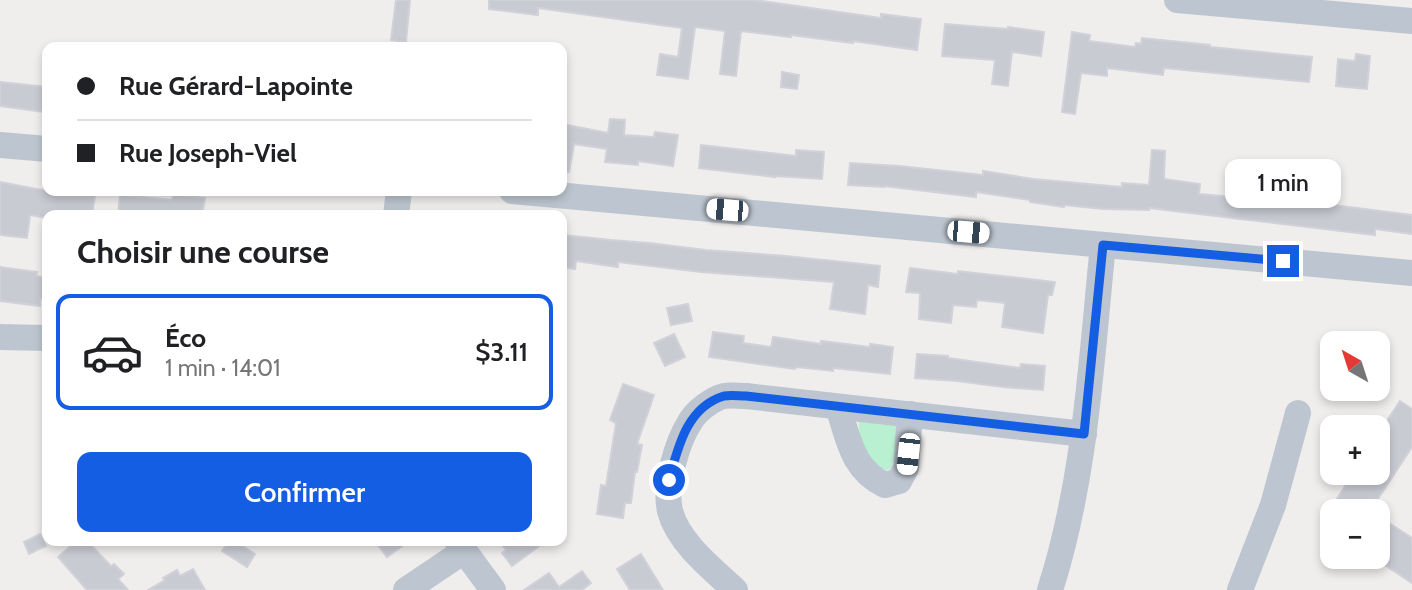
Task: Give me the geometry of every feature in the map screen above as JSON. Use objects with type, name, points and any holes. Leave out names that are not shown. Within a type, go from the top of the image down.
[{"type":"street","points":[[1177,0],[1412,21]]},
{"type":"street","points":[[0,145],[42,149]]},
{"type":"street","points":[[567,196],[1412,273]]},
{"type":"street","points":[[1050,590],[1077,484],[1103,245]]},
{"type":"street","points":[[0,337],[42,338]]},
{"type":"street","points":[[735,590],[701,559],[680,533],[670,510],[669,480],[680,442],[691,419],[707,404],[725,396],[746,396],[1084,434]]},
{"type":"street","points":[[838,407],[853,453],[872,478],[886,485],[899,481],[906,468],[910,414]]},
{"type":"street","points":[[1240,590],[1273,505],[1298,413]]},
{"type":"street","points":[[406,590],[461,546],[493,590]]},
{"type":"green space","points":[[859,421],[894,424],[897,427],[894,459],[890,469],[879,467],[868,456],[860,436]]},
{"type":"building","points":[[396,0],[410,0],[406,42],[391,40]]},
{"type":"building","points":[[489,0],[754,0],[881,18],[881,14],[921,19],[917,50],[741,31],[736,76],[720,74],[725,31],[695,27],[688,79],[657,75],[660,54],[678,57],[682,28],[538,8],[538,15],[489,9]]},
{"type":"building","points":[[945,24],[1044,32],[1041,56],[1012,52],[1008,86],[992,84],[995,60],[942,56]]},
{"type":"building","points":[[1072,32],[1090,35],[1089,41],[1135,47],[1136,43],[1141,44],[1142,38],[1312,57],[1309,82],[1164,68],[1163,75],[1107,68],[1107,76],[1081,73],[1075,114],[1062,112]]},
{"type":"building","points":[[1356,54],[1370,56],[1367,89],[1336,86],[1338,59],[1355,61]]},
{"type":"building","points":[[782,72],[799,75],[797,89],[781,87]]},
{"type":"building","points":[[0,82],[42,86],[42,112],[0,106]]},
{"type":"building","points":[[610,119],[625,120],[624,135],[654,137],[655,132],[678,135],[673,166],[638,161],[638,165],[605,162],[607,149],[574,144],[567,172],[567,125],[608,133]]},
{"type":"building","points":[[701,145],[796,156],[796,150],[824,152],[822,179],[775,177],[699,168]]},
{"type":"building","points":[[1152,150],[1165,151],[1164,179],[1200,184],[1199,194],[1303,201],[1412,215],[1412,234],[1375,229],[1375,235],[1149,208],[1064,207],[976,192],[976,197],[884,186],[848,185],[850,163],[983,175],[983,171],[1033,179],[1122,187],[1122,183],[1149,185]]},
{"type":"building","points":[[0,182],[42,190],[42,196],[95,196],[93,210],[42,210],[42,217],[30,215],[27,238],[0,235]]},
{"type":"building","points":[[120,196],[172,200],[173,196],[205,198],[203,210],[118,210]]},
{"type":"building","points":[[567,235],[880,266],[878,287],[868,285],[865,314],[830,309],[834,282],[701,272],[618,262],[618,267],[576,261],[575,269],[567,268]]},
{"type":"building","points":[[0,267],[37,272],[36,276],[42,277],[40,306],[0,301]]},
{"type":"building","points":[[910,268],[1055,282],[1052,295],[1048,295],[1043,333],[1002,327],[1005,303],[977,300],[976,307],[953,305],[951,323],[919,319],[920,293],[906,292]]},
{"type":"building","points":[[688,304],[692,321],[671,325],[667,308]]},
{"type":"building","points":[[713,332],[744,336],[743,343],[771,347],[773,337],[821,344],[821,341],[893,347],[890,374],[833,368],[833,371],[795,369],[709,357]]},
{"type":"building","points":[[674,334],[685,357],[665,366],[654,343]]},
{"type":"building","points":[[917,354],[948,356],[1020,368],[1021,364],[1045,366],[1043,390],[915,378]]},
{"type":"building","points":[[623,384],[654,395],[637,444],[642,445],[637,472],[631,503],[625,503],[623,518],[597,514],[601,485],[606,486],[616,423],[610,420]]},
{"type":"building","points":[[1400,401],[1412,409],[1412,447],[1390,481],[1390,416]]},
{"type":"building","points":[[1346,485],[1387,485],[1378,499],[1337,499]]},
{"type":"building","points":[[1390,524],[1412,538],[1412,583],[1390,569]]},
{"type":"building","points":[[40,534],[42,546],[46,546],[29,554],[24,542]]},
{"type":"building","points":[[70,546],[92,546],[111,566],[114,564],[124,574],[118,579],[128,590],[87,590],[58,557]]},
{"type":"building","points":[[226,546],[243,546],[255,554],[247,567],[222,551]]},
{"type":"building","points":[[379,546],[402,546],[387,557]]},
{"type":"building","points":[[503,546],[539,546],[512,566],[502,553],[506,550]]},
{"type":"building","points":[[641,554],[663,590],[630,590],[617,569]]},
{"type":"building","points":[[193,569],[205,590],[148,590],[177,570],[180,576]]},
{"type":"building","points":[[582,571],[591,583],[582,590],[524,590],[549,573],[559,587]]},
{"type":"route","points":[[669,480],[680,442],[691,419],[707,404],[725,396],[746,396],[1084,434],[1103,245],[1283,261]]}]
